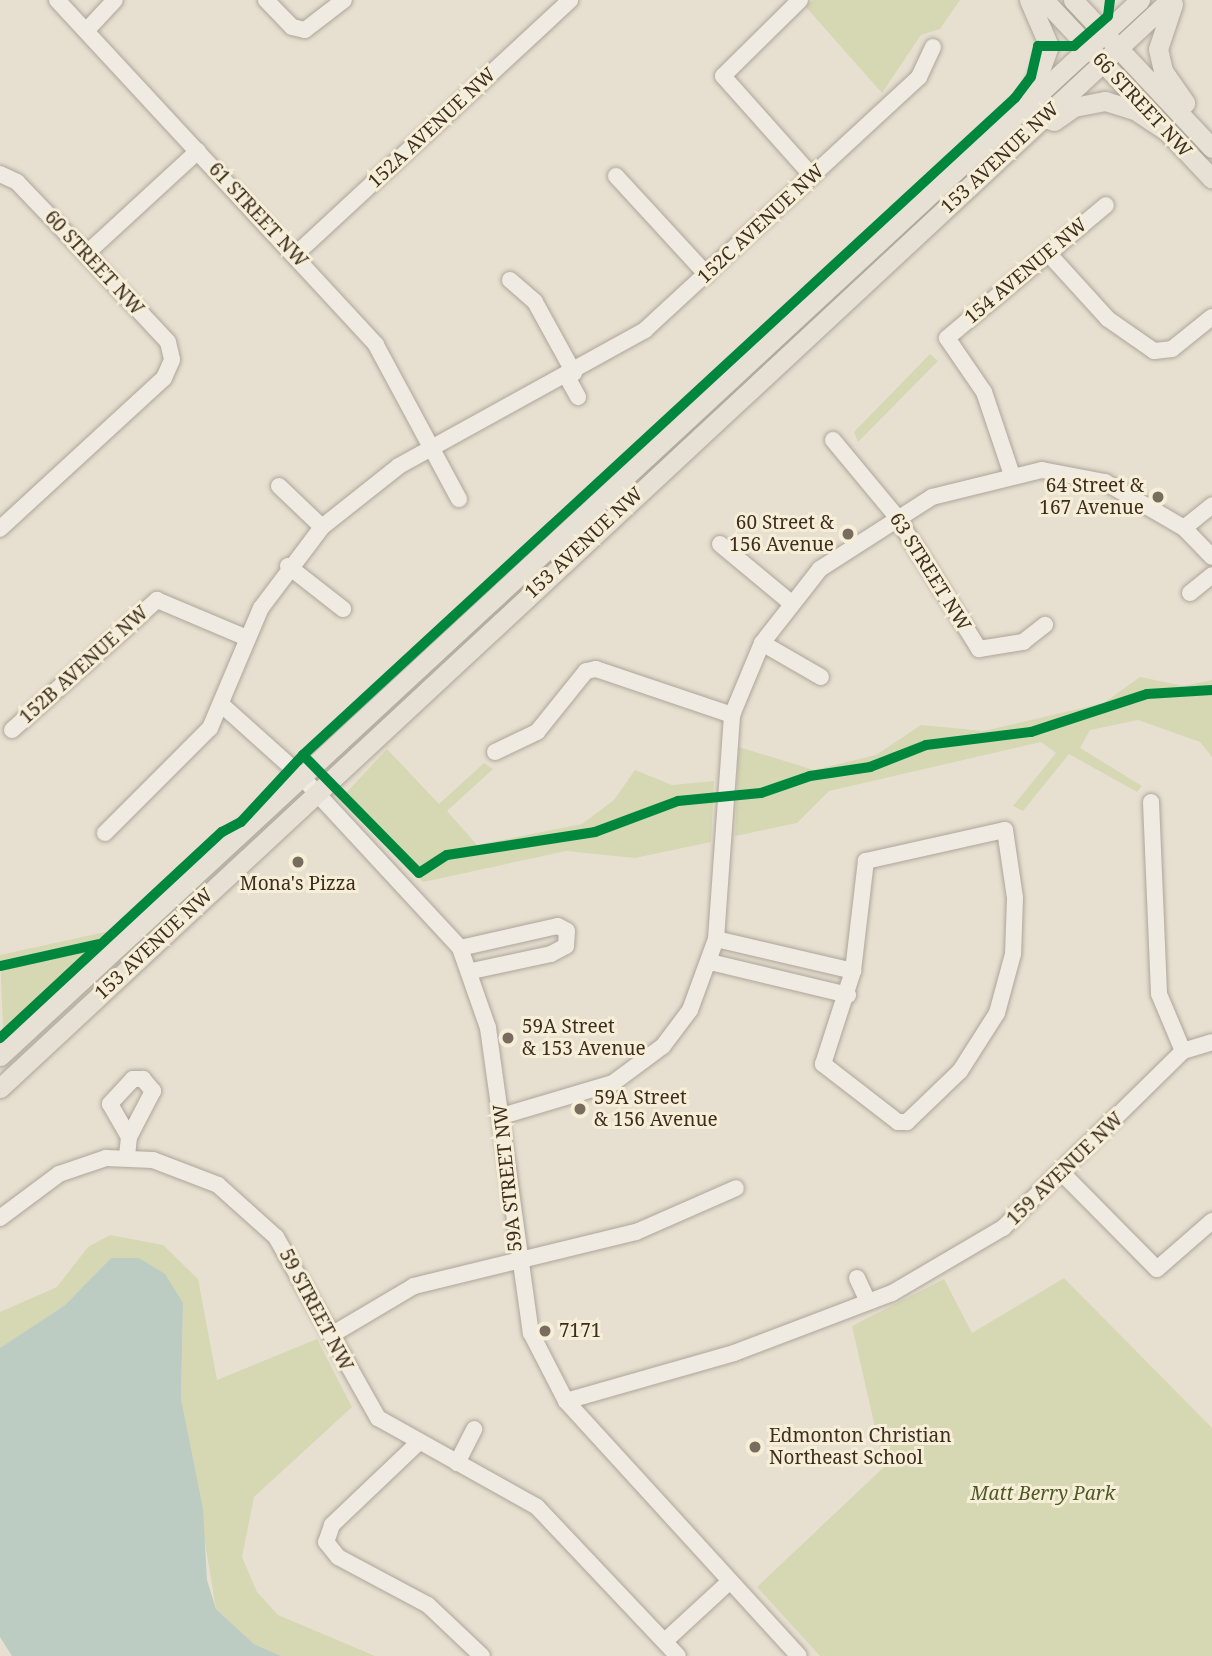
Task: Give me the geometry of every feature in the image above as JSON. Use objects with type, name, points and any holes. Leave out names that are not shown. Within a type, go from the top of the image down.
[{"type":"main road","points":[[1018,114],[1038,85],[1049,46],[1029,0]]},
{"type":"main road","name":"66 STREET NW","points":[[1044,0],[1212,179]]},
{"type":"main road","name":"66 STREET NW","points":[[1073,0],[1212,148]]},
{"type":"main road","name":"153 AVENUE NW","points":[[0,1056],[300,775],[1140,0]]},
{"type":"main road","points":[[1173,0],[1162,23],[1163,71],[1212,132]]},
{"type":"main road","name":"153 AVENUE NW","points":[[0,1088],[1118,48],[1173,0]]},
{"type":"main road","points":[[929,224],[1074,107],[1116,103],[1167,131]]},
{"type":"street","name":"61 STREET NW","points":[[57,0],[376,345],[432,449]]},
{"type":"street","points":[[86,31],[115,0]]},
{"type":"street","points":[[266,0],[299,29],[319,23],[344,0]]},
{"type":"street","name":"152A AVENUE NW","points":[[295,255],[570,0]]},
{"type":"street","points":[[800,0],[723,76],[812,176]]},
{"type":"street","name":"152C AVENUE NW","points":[[105,833],[189,755],[222,705],[247,638],[288,566],[322,527],[372,484],[630,342],[707,275],[919,77],[933,47]]},
{"type":"street","points":[[86,254],[198,151]]},
{"type":"street","name":"60 STREET NW","points":[[0,529],[164,378],[172,360],[168,342],[86,254],[3,174]]},
{"type":"street","points":[[616,176],[707,275]]},
{"type":"street","name":"154 AVENUE NW","points":[[1012,475],[984,392],[947,338],[1106,205]]},
{"type":"street","points":[[1048,253],[1117,328],[1154,351],[1172,349],[1212,317]]},
{"type":"street","points":[[510,280],[535,302],[578,397]]},
{"type":"street","name":"63 STREET NW","points":[[833,440],[896,516],[979,649],[1023,642],[1045,625]]},
{"type":"street","points":[[432,449],[459,499]]},
{"type":"street","points":[[502,1116],[613,1083],[663,1046],[691,1010],[716,939],[732,715],[762,643],[820,569],[896,516],[932,497],[1012,475],[1042,470],[1105,482],[1184,528],[1212,557]]},
{"type":"street","points":[[279,486],[322,527]]},
{"type":"street","points":[[1184,528],[1212,505]]},
{"type":"street","points":[[720,544],[791,603]]},
{"type":"street","points":[[288,566],[343,609]]},
{"type":"street","points":[[1190,593],[1212,575]]},
{"type":"street","name":"152B AVENUE NW","points":[[12,730],[157,600],[247,638]]},
{"type":"street","points":[[762,643],[821,677]]},
{"type":"street","points":[[495,752],[537,732],[586,671],[732,715]]},
{"type":"street","name":"59A STREET NW","points":[[222,705],[300,775],[460,948],[472,971],[502,1116],[516,1261],[531,1333],[566,1401],[799,1656]]},
{"type":"street","points":[[1151,802],[1159,994],[1183,1051]]},
{"type":"street","points":[[1004,830],[1015,898],[1013,954],[997,1013],[960,1071],[907,1122],[898,1122],[823,1064],[848,995],[866,861],[1004,830]]},
{"type":"street","points":[[460,948],[558,926],[567,931],[566,946],[551,954],[472,971]]},
{"type":"street","points":[[716,939],[853,971]]},
{"type":"street","points":[[710,962],[848,995]]},
{"type":"street","name":"159 AVENUE NW","points":[[566,1401],[734,1353],[868,1302],[1003,1228],[1063,1175],[1183,1051],[1212,1042]]},
{"type":"street","points":[[127,1156],[129,1137]]},
{"type":"street","name":"59 STREET NW","points":[[0,1218],[59,1174],[127,1156],[189,1170],[250,1209],[282,1246],[333,1334],[371,1411],[418,1443],[537,1507],[678,1656]]},
{"type":"street","points":[[1063,1175],[1157,1269],[1212,1221]]},
{"type":"street","points":[[333,1334],[414,1286],[636,1232],[736,1188]]},
{"type":"street","points":[[857,1278],[868,1302]]},
{"type":"street","points":[[457,1463],[474,1429]]},
{"type":"street","points":[[418,1443],[332,1525],[326,1542],[338,1557],[428,1605],[482,1656]]},
{"type":"street","points":[[665,1642],[730,1581]]},
{"type":"green space","points":[[813,0],[960,0],[940,29],[921,35],[882,93],[805,6]]},
{"type":"green space","points":[[930,354],[938,361],[858,442],[854,432]]},
{"type":"green space","points":[[1140,677],[1184,686],[1212,680],[1212,757],[1200,742],[1138,720],[1090,730],[1080,748],[1142,786],[1137,792],[1069,754],[1023,811],[1013,806],[1056,753],[1041,742],[829,791],[797,823],[735,836],[739,747],[814,770],[876,755],[921,725],[984,731],[1104,703]]},
{"type":"green space","points":[[387,749],[439,804],[484,763],[493,769],[447,811],[477,845],[582,824],[614,800],[635,770],[672,785],[714,781],[711,842],[635,858],[566,851],[423,882],[344,795]]},
{"type":"green space","points":[[110,931],[3,1028],[0,955]]},
{"type":"green space","points":[[110,1235],[163,1245],[198,1279],[217,1380],[317,1339],[352,1407],[254,1497],[242,1557],[257,1592],[278,1615],[375,1656],[281,1656],[254,1644],[216,1609],[181,1399],[183,1303],[111,1258],[65,1305],[0,1348],[0,1312],[57,1287],[88,1247]]},
{"type":"green space","name":"Matt Berry Park","points":[[1064,1278],[1212,1428],[1212,1656],[820,1656],[757,1587],[884,1467],[852,1326],[944,1279],[972,1333]]},
{"type":"shaded area","points":[[111,1258],[139,1258],[165,1274],[183,1303],[181,1399],[203,1509],[207,1580],[216,1609],[254,1644],[281,1656],[12,1656],[0,1637],[0,1348],[65,1305]]},
{"type":"cycle path","points":[[0,1038],[222,832],[241,822],[303,755],[1015,98],[1031,77],[1038,46],[1074,46],[1108,16],[1110,0]]},
{"type":"cycle path","points":[[303,755],[419,873],[447,855],[595,832],[678,801],[761,793],[810,776],[870,767],[926,745],[1031,732],[1147,694],[1212,690]]},
{"type":"cycle path","points":[[0,966],[99,944]]},
{"type":"place","name":"64 Street & 167 Avenue","points":[[1158,497]]},
{"type":"place","name":"60 Street & 156 Avenue","points":[[848,534]]},
{"type":"place","name":"Mona's Pizza","points":[[298,862]]},
{"type":"place","name":"59A Street & 153 Avenue","points":[[508,1038]]},
{"type":"place","name":"59A Street & 156 Avenue","points":[[580,1109]]},
{"type":"place","name":"7171","points":[[545,1331]]},
{"type":"place","name":"Edmonton Christian Northeast School","points":[[755,1447]]}]
